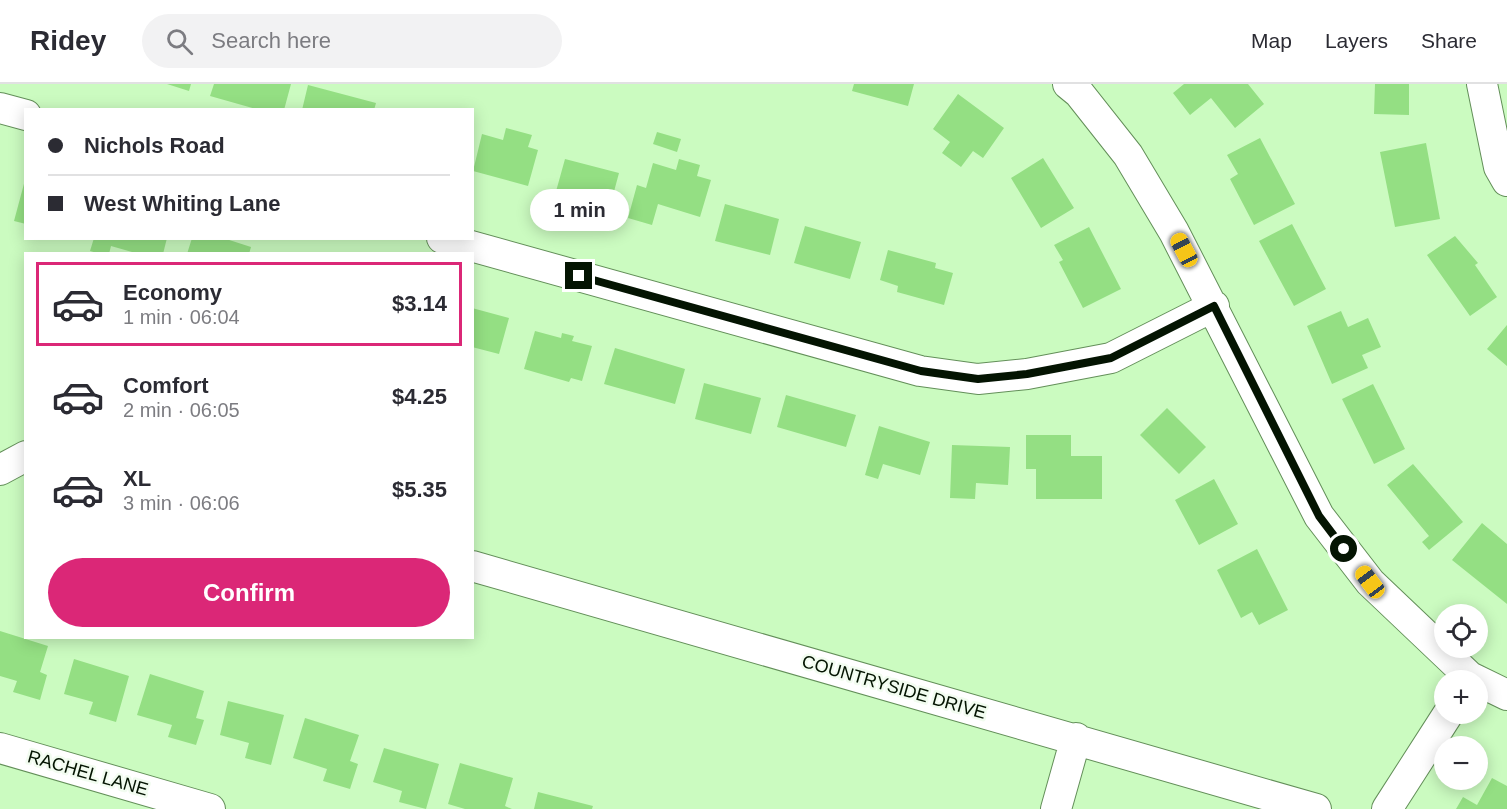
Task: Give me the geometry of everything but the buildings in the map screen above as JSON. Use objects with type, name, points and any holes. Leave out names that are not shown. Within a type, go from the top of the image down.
[{"type":"street","points":[[1068,84],[1079,93],[1128,155],[1214,306],[1319,516],[1370,582],[1460,670]]},
{"type":"street","points":[[1482,84],[1499,167],[1507,181]]},
{"type":"street","points":[[0,108],[24,114]]},
{"type":"street","points":[[449,240],[921,371],[978,379],[1027,374],[1111,358],[1214,306]]},
{"type":"street","points":[[0,470],[24,457]]},
{"type":"street","name":"COUNTRYSIDE DRIVE","points":[[474,568],[1076,738],[1316,809]]},
{"type":"street","points":[[1488,687],[1507,695]]},
{"type":"street","points":[[1387,809],[1442,724]]},
{"type":"street","points":[[1056,809],[1076,738]]},
{"type":"street","name":"RACHEL LANE","points":[[0,748],[210,809]]},
{"type":"route","points":[[579,276],[921,371],[978,379],[1027,374],[1111,358],[1214,306],[1319,516],[1344,549]]}]
